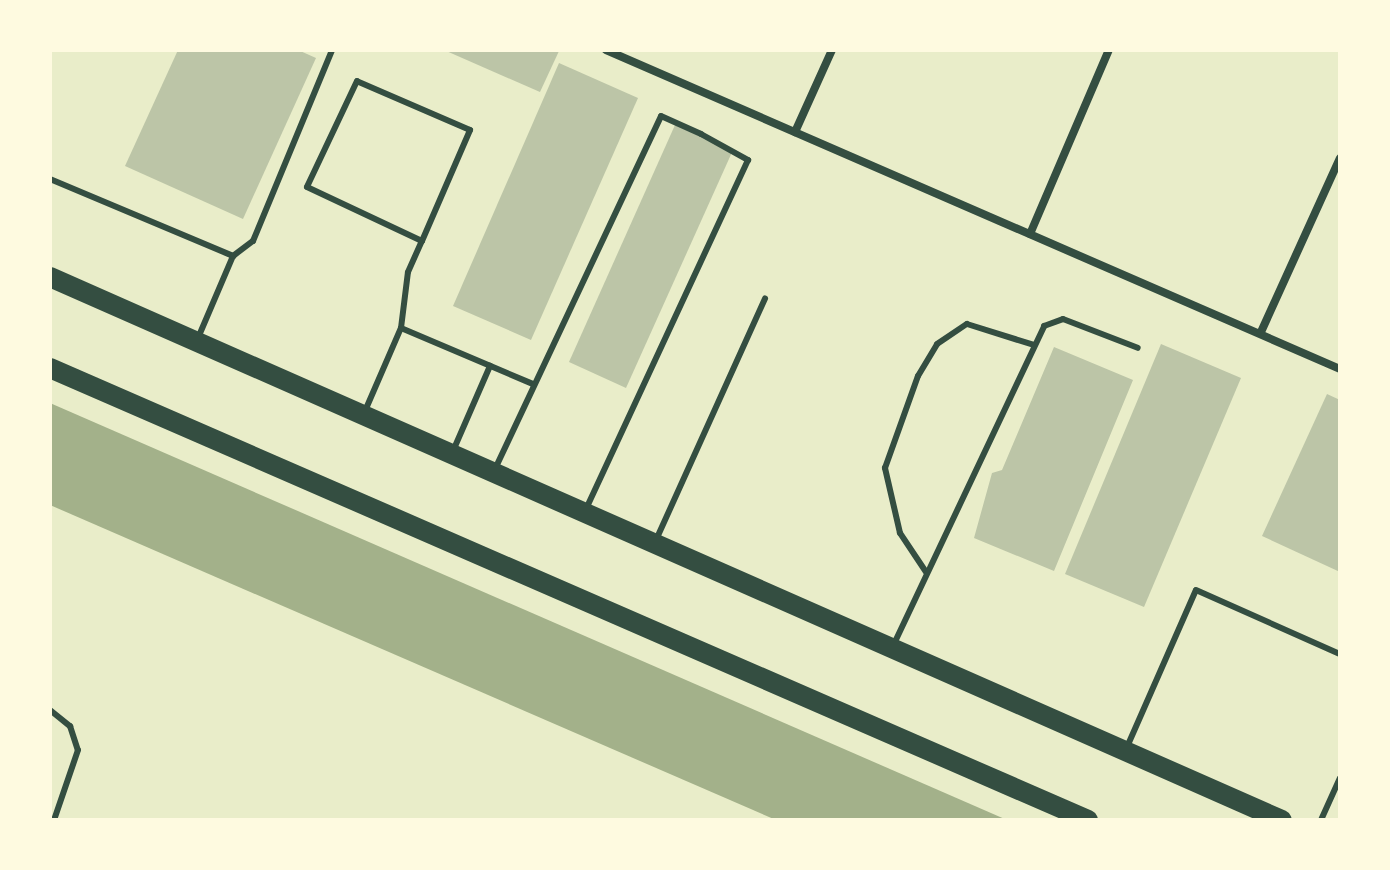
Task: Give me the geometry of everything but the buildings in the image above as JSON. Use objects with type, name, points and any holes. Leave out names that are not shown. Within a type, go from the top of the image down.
[{"type":"main road","points":[[50,277],[1282,820]]},
{"type":"main road","points":[[50,368],[1088,820]]},
{"type":"street","points":[[606,50],[1261,332],[1340,369]]},
{"type":"street","points":[[795,132],[832,50]]},
{"type":"street","points":[[1030,234],[1109,50]]},
{"type":"street","points":[[1261,332],[1340,158]]},
{"type":"lane","points":[[196,341],[233,256],[253,241],[332,50]]},
{"type":"lane","points":[[364,415],[401,328],[408,272],[422,241],[470,130],[357,81],[307,187],[422,241]]},
{"type":"lane","points":[[494,472],[661,116],[748,160],[584,512]]},
{"type":"lane","points":[[50,179],[233,256]]},
{"type":"lane","points":[[655,543],[765,299]]},
{"type":"lane","points":[[893,647],[926,572],[941,557],[1044,326],[1063,319],[1138,348]]},
{"type":"lane","points":[[926,572],[900,533],[885,468],[918,376],[937,344],[967,324],[1034,345]]},
{"type":"lane","points":[[401,328],[533,384]]},
{"type":"lane","points":[[452,453],[490,366]]},
{"type":"lane","points":[[1125,751],[1196,590],[1340,654]]},
{"type":"lane","points":[[50,710],[70,726],[78,750],[54,820]]},
{"type":"lane","points":[[1321,820],[1340,778]]},
{"type":"shaded area","points":[[50,403],[1007,820],[776,820],[50,505]]}]
